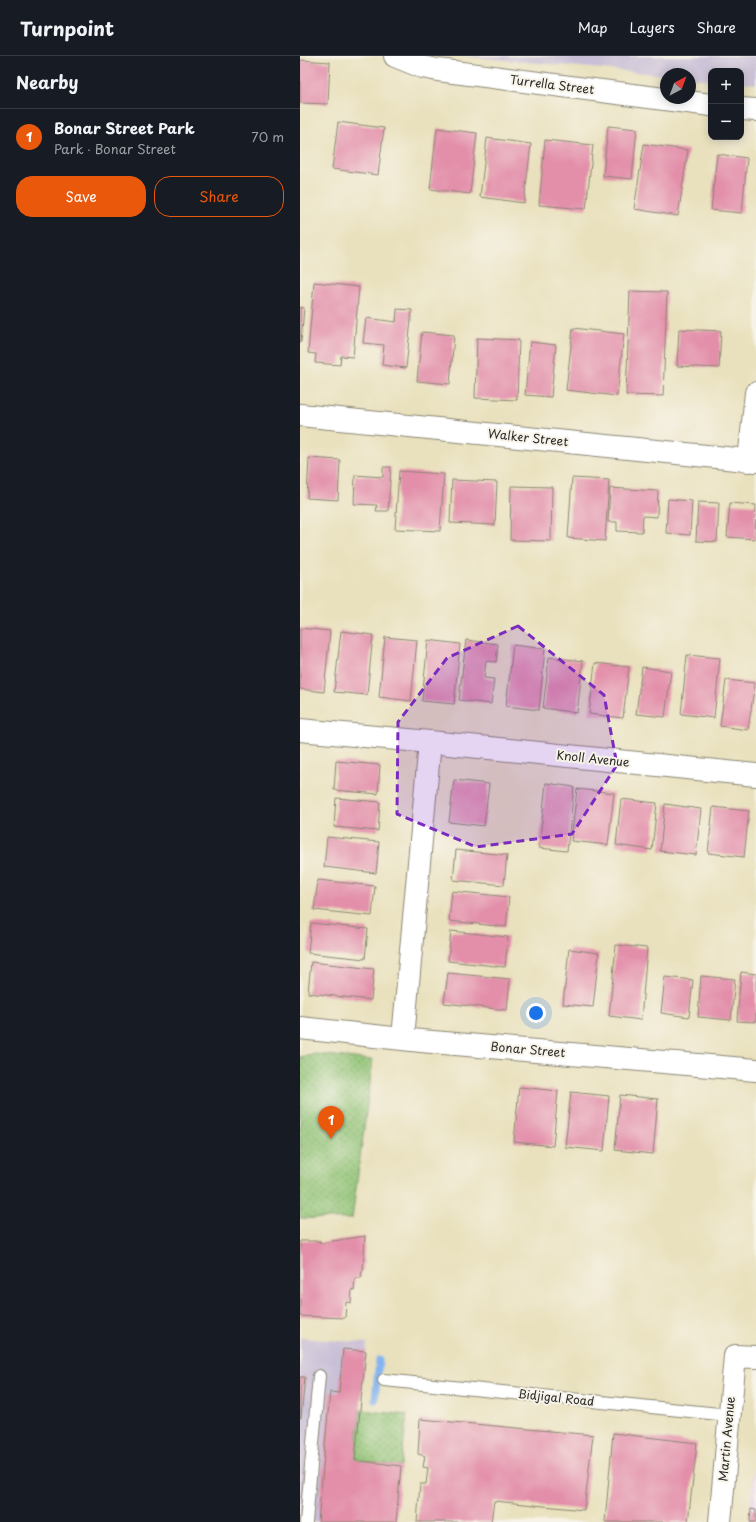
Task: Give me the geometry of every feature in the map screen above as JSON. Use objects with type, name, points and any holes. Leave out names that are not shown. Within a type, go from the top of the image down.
[{"type":"street","name":"Turrella Street","points":[[395,56],[422,67],[438,70],[708,105]]},
{"type":"street","points":[[744,108],[756,110]]},
{"type":"street","points":[[752,461],[756,393]]},
{"type":"street","name":"Walker Street","points":[[300,415],[752,461]]},
{"type":"street","name":"Knoll Avenue","points":[[300,730],[756,775]]},
{"type":"street","points":[[403,1038],[430,742]]},
{"type":"street","name":"Bonar Street","points":[[300,1028],[756,1070]]},
{"type":"street","name":"Martin Avenue","points":[[720,1522],[729,1415],[746,1357]]},
{"type":"lane","points":[[306,1522],[319,1376]]},
{"type":"lane","name":"Bidjigal Road","points":[[384,1380],[729,1415]]},
{"type":"highlighted area","points":[[518,626],[604,695],[617,765],[572,834],[476,847],[397,814],[398,722],[447,658]]},
{"type":"shaded area","points":[[461,56],[756,56],[756,84],[744,82],[744,68],[708,68],[708,80],[696,79],[696,68],[660,68],[660,74]]},
{"type":"shaded area","points":[[300,1338],[367,1343],[355,1460],[401,1466],[396,1522],[300,1522]]},
{"type":"shaded area","points":[[756,1448],[756,1522],[749,1522]]},
{"type":"green space","points":[[316,1054],[373,1060],[352,1219],[300,1218],[300,1057]]},
{"type":"green space","points":[[361,1410],[407,1415],[401,1466],[355,1460]]},
{"type":"building","points":[[300,60],[330,62],[328,104],[300,103]]},
{"type":"building","points":[[338,122],[384,128],[378,175],[332,169]]},
{"type":"building","points":[[608,126],[637,129],[632,179],[603,176]]},
{"type":"building","points":[[437,128],[477,133],[470,194],[430,189]]},
{"type":"building","points":[[487,138],[531,144],[524,203],[480,197]]},
{"type":"building","points":[[545,140],[593,145],[586,209],[539,205]]},
{"type":"building","points":[[644,144],[688,150],[678,216],[634,209]]},
{"type":"building","points":[[717,154],[747,158],[742,213],[711,210]]},
{"type":"building","points":[[314,282],[359,287],[353,357],[341,356],[340,365],[315,363],[316,354],[308,353]]},
{"type":"building","points":[[630,291],[667,292],[663,396],[626,395]]},
{"type":"building","points":[[300,307],[304,308],[301,342],[300,342]]},
{"type":"building","points":[[397,309],[412,310],[406,368],[382,365],[384,345],[363,343],[366,318],[396,322]]},
{"type":"building","points":[[573,328],[624,334],[617,396],[566,390]]},
{"type":"building","points":[[679,329],[721,331],[719,368],[677,366]]},
{"type":"building","points":[[422,332],[454,335],[450,384],[417,381]]},
{"type":"building","points":[[477,338],[519,340],[517,400],[475,398]]},
{"type":"building","points":[[530,342],[556,345],[551,397],[525,395]]},
{"type":"building","points":[[309,458],[340,460],[338,500],[307,498]]},
{"type":"building","points":[[383,467],[391,467],[388,511],[376,511],[377,505],[354,504],[355,475],[383,477]]},
{"type":"building","points":[[399,471],[444,474],[440,531],[395,529]]},
{"type":"building","points":[[572,478],[609,480],[605,541],[568,538]]},
{"type":"building","points":[[452,480],[497,482],[495,525],[450,523]]},
{"type":"building","points":[[511,486],[552,487],[551,541],[510,540]]},
{"type":"building","points":[[610,488],[658,491],[657,517],[643,516],[642,532],[617,531],[617,522],[608,522]]},
{"type":"building","points":[[668,499],[692,501],[690,535],[666,533]]},
{"type":"building","points":[[698,502],[719,503],[717,542],[696,541]]},
{"type":"building","points":[[730,503],[756,505],[755,539],[727,537]]},
{"type":"building","points":[[300,628],[330,631],[324,692],[300,689]]},
{"type":"building","points":[[341,631],[373,635],[367,695],[334,692]]},
{"type":"building","points":[[385,637],[417,640],[411,701],[379,697]]},
{"type":"building","points":[[428,640],[460,644],[454,704],[422,701]]},
{"type":"building","points":[[466,640],[498,644],[496,662],[486,661],[484,678],[494,679],[491,704],[459,700]]},
{"type":"building","points":[[513,645],[545,649],[539,710],[506,706]]},
{"type":"building","points":[[687,655],[720,658],[714,718],[681,714]]},
{"type":"building","points":[[549,657],[583,661],[577,713],[543,708]]},
{"type":"building","points":[[595,663],[629,667],[623,718],[589,714]]},
{"type":"building","points":[[642,667],[671,671],[665,717],[636,714]]},
{"type":"building","points":[[726,680],[755,683],[748,730],[720,726]]},
{"type":"building","points":[[336,761],[380,765],[378,794],[334,790]]},
{"type":"building","points":[[454,780],[489,784],[484,826],[449,822]]},
{"type":"building","points":[[546,783],[574,787],[567,851],[539,848]]},
{"type":"building","points":[[577,789],[614,793],[608,845],[571,841]]},
{"type":"building","points":[[336,798],[380,802],[378,831],[334,827]]},
{"type":"building","points":[[621,799],[657,803],[652,850],[616,845]]},
{"type":"building","points":[[665,804],[701,809],[696,855],[660,851]]},
{"type":"building","points":[[713,807],[749,811],[744,857],[708,853]]},
{"type":"building","points":[[327,837],[379,842],[376,873],[324,867]]},
{"type":"building","points":[[456,850],[507,855],[504,885],[453,880]]},
{"type":"building","points":[[318,880],[375,886],[372,916],[314,910]]},
{"type":"building","points":[[452,891],[509,897],[506,927],[449,921]]},
{"type":"building","points":[[311,923],[368,929],[365,959],[308,953]]},
{"type":"building","points":[[451,931],[508,937],[505,967],[448,961]]},
{"type":"building","points":[[616,945],[647,948],[641,1020],[609,1016]]},
{"type":"building","points":[[569,949],[599,953],[593,1007],[563,1004]]},
{"type":"building","points":[[311,962],[374,969],[371,1000],[308,993]]},
{"type":"building","points":[[741,972],[756,974],[756,1022],[737,1021]]},
{"type":"building","points":[[448,973],[510,979],[507,1010],[444,1003]]},
{"type":"building","points":[[701,976],[735,979],[731,1020],[698,1017]]},
{"type":"building","points":[[665,977],[693,980],[689,1017],[661,1013]]},
{"type":"building","points":[[519,1087],[558,1091],[553,1146],[514,1142]]},
{"type":"building","points":[[571,1092],[609,1096],[604,1151],[565,1147]]},
{"type":"building","points":[[620,1095],[658,1099],[653,1154],[615,1150]]},
{"type":"building","points":[[365,1236],[363,1271],[362,1270],[361,1278],[355,1278],[354,1290],[352,1289],[351,1303],[346,1302],[345,1318],[300,1316],[300,1241],[320,1241],[320,1243]]},
{"type":"building","points":[[343,1349],[366,1351],[355,1460],[401,1466],[396,1522],[318,1522],[330,1392],[339,1393]]},
{"type":"building","points":[[300,1377],[305,1377],[301,1418],[300,1418]]},
{"type":"building","points":[[420,1419],[593,1435],[584,1510],[494,1501],[491,1522],[417,1522],[420,1484],[426,1484],[428,1468],[423,1467],[425,1456],[418,1454]]},
{"type":"building","points":[[613,1433],[697,1443],[688,1522],[605,1522]]},
{"type":"building","points":[[751,1509],[756,1510],[756,1522],[750,1522]]},
{"type":"waterway","points":[[375,1400],[379,1360]]},
{"type":"place","name":"Bonar Street Park","points":[[331,1139]]}]
